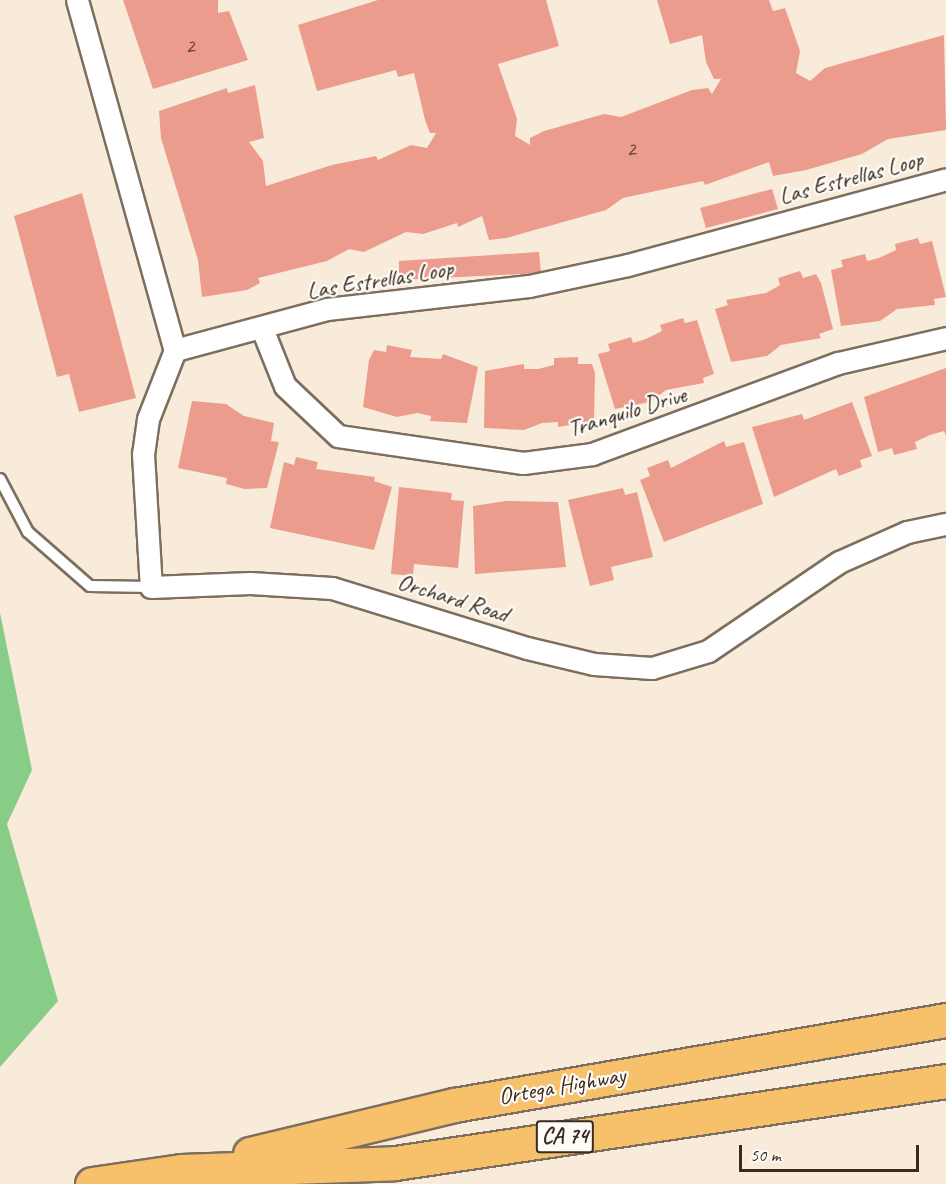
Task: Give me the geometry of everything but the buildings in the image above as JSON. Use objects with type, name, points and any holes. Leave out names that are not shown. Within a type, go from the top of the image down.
[{"type":"main road","name":"Ortega Highway","points":[[92,1184],[181,1170],[454,1105],[946,1020]]},
{"type":"main road","name":"Ortega Highway","points":[[181,1170],[395,1162],[946,1081]]},
{"type":"street","points":[[77,0],[175,350],[148,419],[143,454],[151,587]]},
{"type":"street","name":"Las Estrellas Loop","points":[[175,350],[263,331],[327,309],[529,286],[628,265],[946,179]]},
{"type":"street","name":"Tranquilo Drive","points":[[263,331],[285,386],[338,436],[523,463],[592,454],[838,363],[946,338]]},
{"type":"street","name":"Orchard Road","points":[[151,587],[250,583],[332,588],[528,648],[594,664],[652,668],[708,651],[839,562],[907,532],[946,524]]},
{"type":"lane","points":[[0,479],[28,532],[90,586],[151,587]]},
{"type":"green space","points":[[0,613],[32,770],[7,824],[58,1001],[0,1067]]}]
